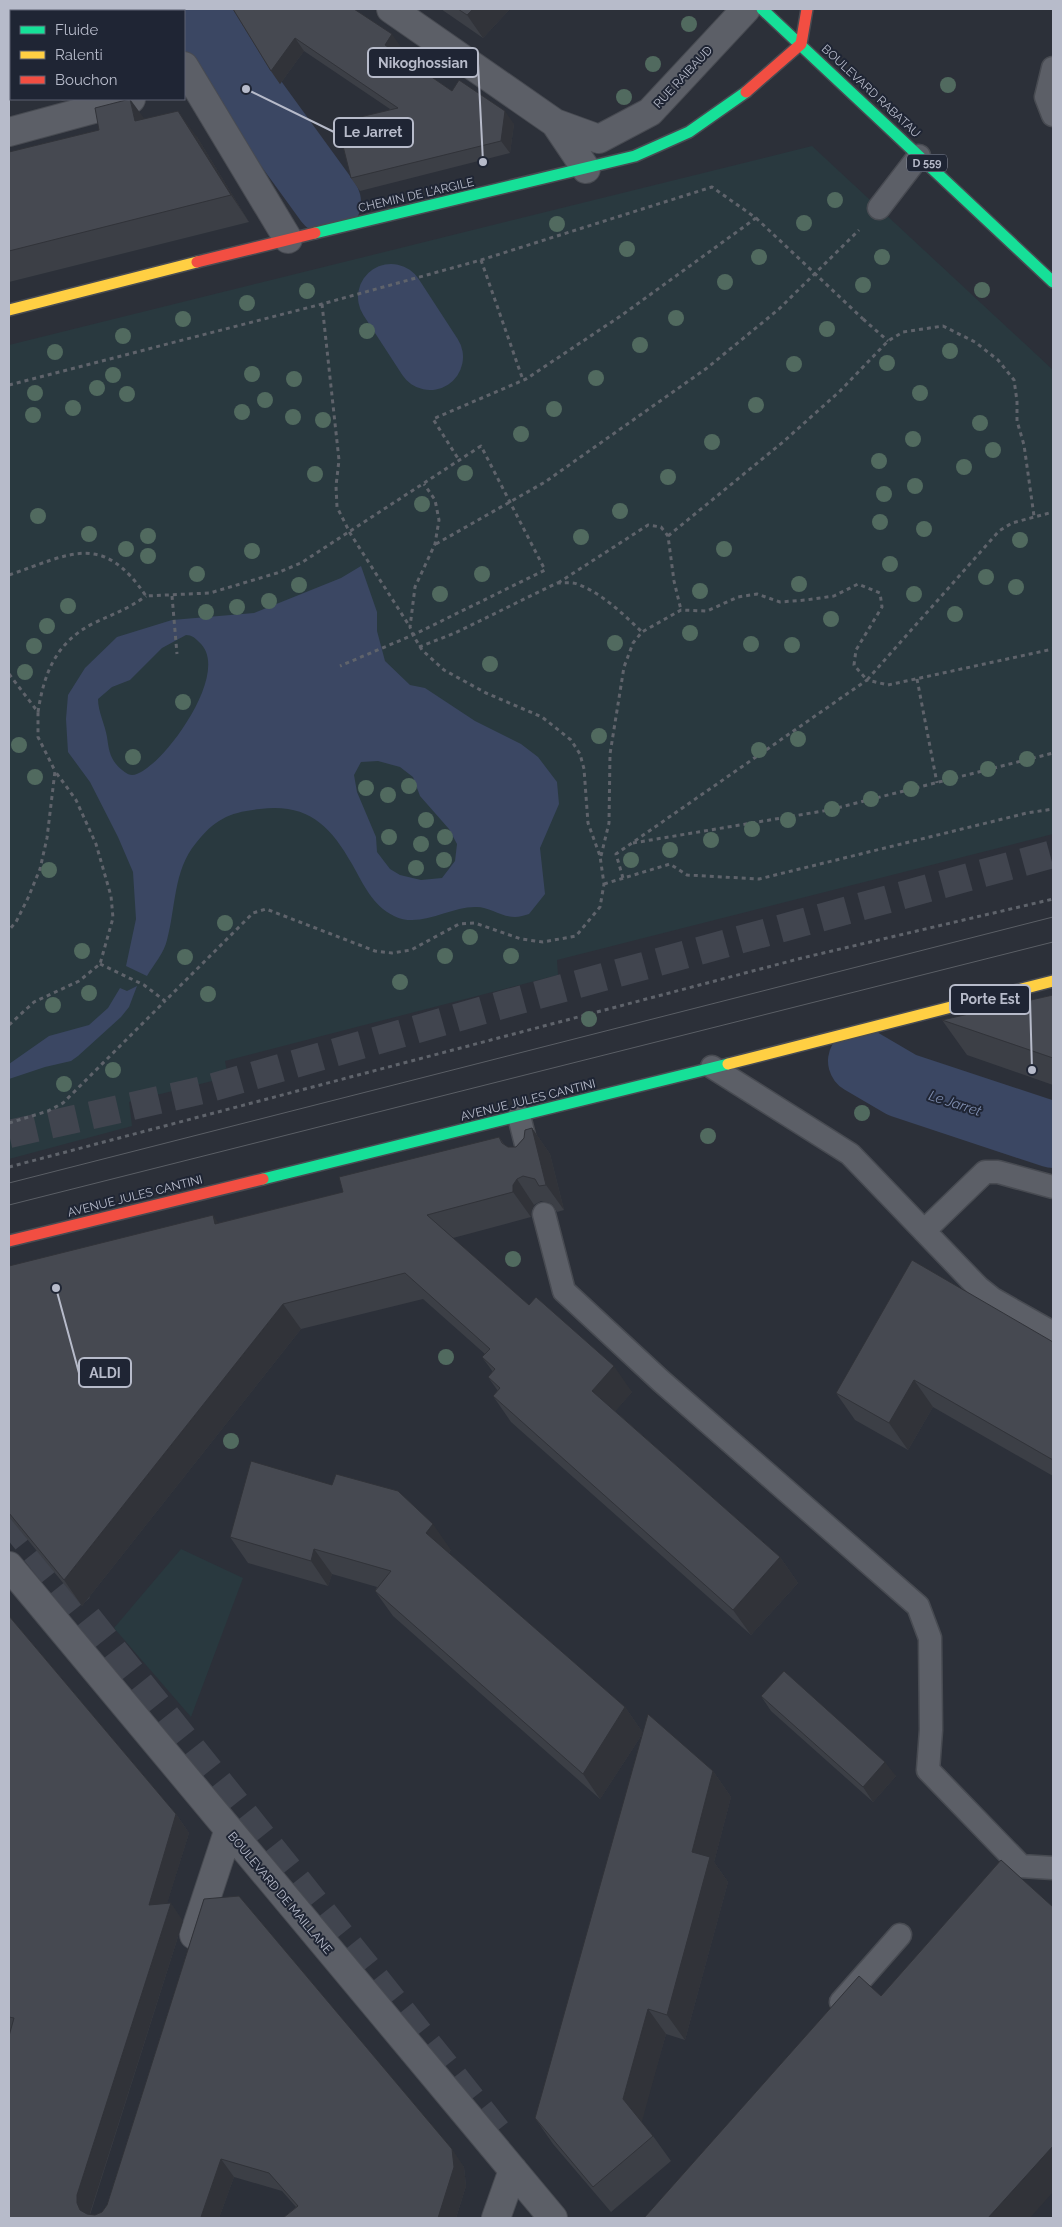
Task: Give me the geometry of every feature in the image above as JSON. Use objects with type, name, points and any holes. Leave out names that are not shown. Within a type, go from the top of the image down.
[{"type":"main road","name":"D 559","points":[[762,9],[801,44]]},
{"type":"main road","points":[[801,44],[807,9]]},
{"type":"main road","name":"BOULEVARD RABATAU","points":[[801,44],[1053,282]]},
{"type":"main road","name":"CHEMIN DE L'ARGILE","points":[[9,310],[296,237],[635,156],[689,132],[746,93],[801,44]]},
{"type":"main road","name":"AVENUE JULES CANTINI","points":[[9,1241],[519,1116],[1053,981]]},
{"type":"street","name":"RUE RAIBAUD","points":[[391,9],[555,123],[599,139],[650,112],[746,9]]},
{"type":"street","points":[[186,72],[296,237]]},
{"type":"street","points":[[9,132],[127,100]]},
{"type":"street","name":"RUE RAIBAUD","points":[[555,123],[586,169]]},
{"type":"street","name":"BOULEVARD DE MAILLANE","points":[[9,1566],[228,1832],[553,2218]]},
{"type":"street","points":[[186,1961],[228,1832]]},
{"type":"street","points":[[496,2218],[513,2170]]},
{"type":"lane","points":[[1053,68],[1046,97],[1053,115]]},
{"type":"lane","points":[[879,208],[919,156]]},
{"type":"lane","points":[[712,1067],[850,1154],[978,1287],[993,1299],[1053,1333]]},
{"type":"lane","points":[[519,1116],[530,1160]]},
{"type":"lane","points":[[924,1231],[985,1172],[998,1172],[1053,1187]]},
{"type":"lane","points":[[544,1214],[564,1291],[660,1381],[918,1606],[930,1638],[931,1730],[928,1770],[1021,1866],[1053,1868]]},
{"type":"lane","points":[[827,2017],[900,1935]]},
{"type":"path","points":[[9,385],[322,304],[481,260],[712,187],[756,218],[888,341]]},
{"type":"path","points":[[435,544],[545,482],[707,368],[779,308],[879,208]]},
{"type":"path","points":[[459,460],[433,419],[523,380],[622,315],[756,218]]},
{"type":"path","points":[[481,260],[523,380]]},
{"type":"path","points":[[9,1123],[48,1111],[63,1103],[253,913],[266,909],[375,951],[392,953],[411,950],[459,924],[475,923],[521,938],[543,942],[576,936],[600,907],[604,884],[600,856],[588,823],[584,769],[580,754],[571,740],[542,717],[486,693],[444,670],[428,658],[419,647],[410,627],[350,533],[337,506],[336,486],[339,460],[322,304]]},
{"type":"path","points":[[668,536],[783,442],[840,391],[888,341],[903,332],[943,326],[975,342],[998,360],[1014,380],[1018,401],[1017,421],[1024,445],[1034,516]]},
{"type":"path","points":[[9,1025],[34,1002],[80,980],[100,964],[113,918],[111,896],[96,844],[76,800],[55,771],[38,736],[38,712],[43,683],[52,664],[66,644],[78,632],[129,608],[146,596],[210,593],[276,573],[301,563],[350,533],[481,446],[545,570],[409,637],[340,666]]},
{"type":"path","points":[[410,627],[415,587],[435,544],[439,520],[435,500],[424,484]]},
{"type":"path","points":[[623,878],[616,854],[867,680],[999,531],[1012,523],[1053,512]]},
{"type":"path","points":[[419,647],[454,633],[557,583],[648,525],[661,527],[668,536],[674,581],[681,610]]},
{"type":"path","points":[[9,574],[66,555],[95,554],[104,556],[120,565],[129,573],[146,596]]},
{"type":"path","points":[[557,583],[576,584],[594,593],[609,603],[642,632]]},
{"type":"path","points":[[600,856],[609,823],[610,754],[624,667],[633,643],[642,632],[681,610],[707,611],[738,597],[757,594],[780,602],[834,596],[858,584],[880,593],[882,608],[856,650],[854,664],[867,680],[888,684],[1053,649]]},
{"type":"path","points":[[172,596],[177,654]]},
{"type":"path","points":[[9,674],[38,712]]},
{"type":"path","points":[[917,679],[937,783]]},
{"type":"path","points":[[630,843],[829,810],[1053,753]]},
{"type":"path","points":[[9,930],[16,922],[40,869],[47,838],[55,771]]},
{"type":"path","points":[[604,884],[670,864],[687,875],[759,879],[1027,813],[1053,809]]},
{"type":"path","points":[[9,1167],[802,958],[1053,899]]},
{"type":"path","points":[[100,964],[144,985],[165,1001]]},
{"type":"shaded area","points":[[812,146],[1053,370],[1053,834],[557,960],[558,975],[225,1061],[228,1077],[129,1102],[132,1126],[9,1159],[9,345]]},
{"type":"shaded area","points":[[181,1549],[243,1578],[191,1717],[114,1628]]},
{"type":"water","points":[[361,566],[377,612],[377,631],[385,661],[410,685],[425,688],[475,721],[521,744],[538,757],[557,782],[559,804],[540,848],[545,894],[529,914],[518,917],[510,917],[485,908],[475,907],[455,910],[424,919],[404,919],[386,911],[374,900],[344,850],[326,828],[315,820],[304,813],[291,810],[277,808],[249,810],[217,822],[196,843],[189,854],[179,877],[166,945],[147,976],[126,966],[136,919],[133,872],[118,837],[90,782],[68,752],[66,719],[68,695],[85,668],[117,637],[172,620],[254,613],[341,578]],"holes":[[[186,635],[196,639],[207,654],[208,670],[204,688],[185,725],[162,755],[143,771],[135,775],[129,774],[115,763],[111,755],[98,699],[112,687],[130,680],[162,648]],[[378,761],[400,767],[413,777],[420,796],[449,829],[457,844],[455,861],[442,878],[421,880],[400,875],[390,869],[377,852],[376,837],[357,792],[354,775],[361,762]]]},
{"type":"water","points":[[137,986],[129,1007],[121,1017],[78,1056],[71,1061],[9,1079],[9,1064],[49,1036],[89,1025],[108,1008],[120,988],[127,991]]},
{"type":"building","points":[[9,9],[112,10],[10,10],[10,28]]},
{"type":"building","points":[[233,9],[354,9],[392,34],[385,45],[452,91],[459,80],[505,111],[501,141],[351,178],[341,138],[364,133],[360,117],[398,108],[295,38],[271,71]]},
{"type":"building","points":[[458,9],[473,9],[467,15]]},
{"type":"building","points":[[130,100],[135,121],[178,111],[231,195],[9,251],[9,152],[99,130],[95,108]]},
{"type":"building","points":[[1053,995],[1053,1058],[942,1020]]},
{"type":"building","points":[[532,1128],[546,1185],[539,1186],[535,1179],[523,1176],[517,1179],[513,1185],[513,1192],[427,1215],[529,1305],[536,1297],[614,1366],[592,1391],[780,1557],[733,1610],[493,1396],[500,1388],[488,1377],[495,1369],[482,1357],[490,1349],[405,1273],[283,1304],[64,1580],[9,1513],[9,1266],[213,1215],[215,1224],[343,1192],[339,1177],[499,1137],[502,1143],[508,1147],[516,1147],[524,1138],[525,1130]]},
{"type":"building","points":[[912,1260],[1053,1342],[1053,1460],[914,1380],[889,1423],[836,1393]]},
{"type":"building","points":[[251,1461],[332,1485],[336,1474],[398,1491],[433,1524],[426,1533],[625,1707],[583,1774],[375,1591],[391,1571],[314,1549],[311,1561],[230,1537]]},
{"type":"building","points":[[9,1616],[176,1814],[149,1905],[171,1903],[77,2195],[77,2203],[80,2210],[87,2214],[95,2215],[102,2212],[107,2205],[204,1899],[239,1896],[452,2149],[454,2167],[438,2218],[283,2218],[298,2206],[269,2173],[221,2159],[201,2217],[204,2218],[9,2218],[9,2036],[14,2018],[9,2017]]},
{"type":"building","points":[[784,1671],[885,1762],[863,1787],[761,1696]]},
{"type":"building","points":[[648,1714],[713,1771],[692,1852],[710,1857],[667,2015],[648,2009],[623,2099],[653,2136],[593,2187],[535,2118]]},
{"type":"building","points":[[1001,1860],[1053,1907],[1053,2146],[988,2218],[644,2218],[859,1976],[881,1996]]},
{"type":"waterway","name":"Le Jarret","points":[[198,9],[246,89],[328,202]]},
{"type":"waterway","name":"Le Jarret","points":[[391,297],[430,357]]},
{"type":"waterway","name":"Le Jarret","points":[[861,1061],[902,1085],[1053,1135]]},
{"type":"tunnel","points":[[9,1134],[203,1090],[505,1004],[1053,854]]},
{"type":"tunnel","points":[[9,1519],[497,2131]]},
{"type":"tram line","points":[[9,1183],[1053,917]]},
{"type":"tram line","points":[[9,1205],[1053,942]]},
{"type":"traffic: fast","points":[[762,9],[1053,282]]},
{"type":"traffic: fast","points":[[315,233],[635,156],[689,132],[746,92]]},
{"type":"traffic: fast","points":[[263,1179],[728,1064]]},
{"type":"traffic: slow","points":[[9,310],[197,262]]},
{"type":"traffic: slow","points":[[728,1064],[1053,981]]},
{"type":"traffic: jam","points":[[746,92],[801,44],[807,9]]},
{"type":"traffic: jam","points":[[197,262],[315,233]]},
{"type":"traffic: jam","points":[[9,1241],[263,1179]]},
{"type":"place","name":"Le Jarret","points":[[246,89]]},
{"type":"place","name":"Nikoghossian","points":[[483,162]]},
{"type":"place","name":"Porte Est","points":[[1032,1070]]},
{"type":"place","name":"ALDI","points":[[56,1288]]}]
